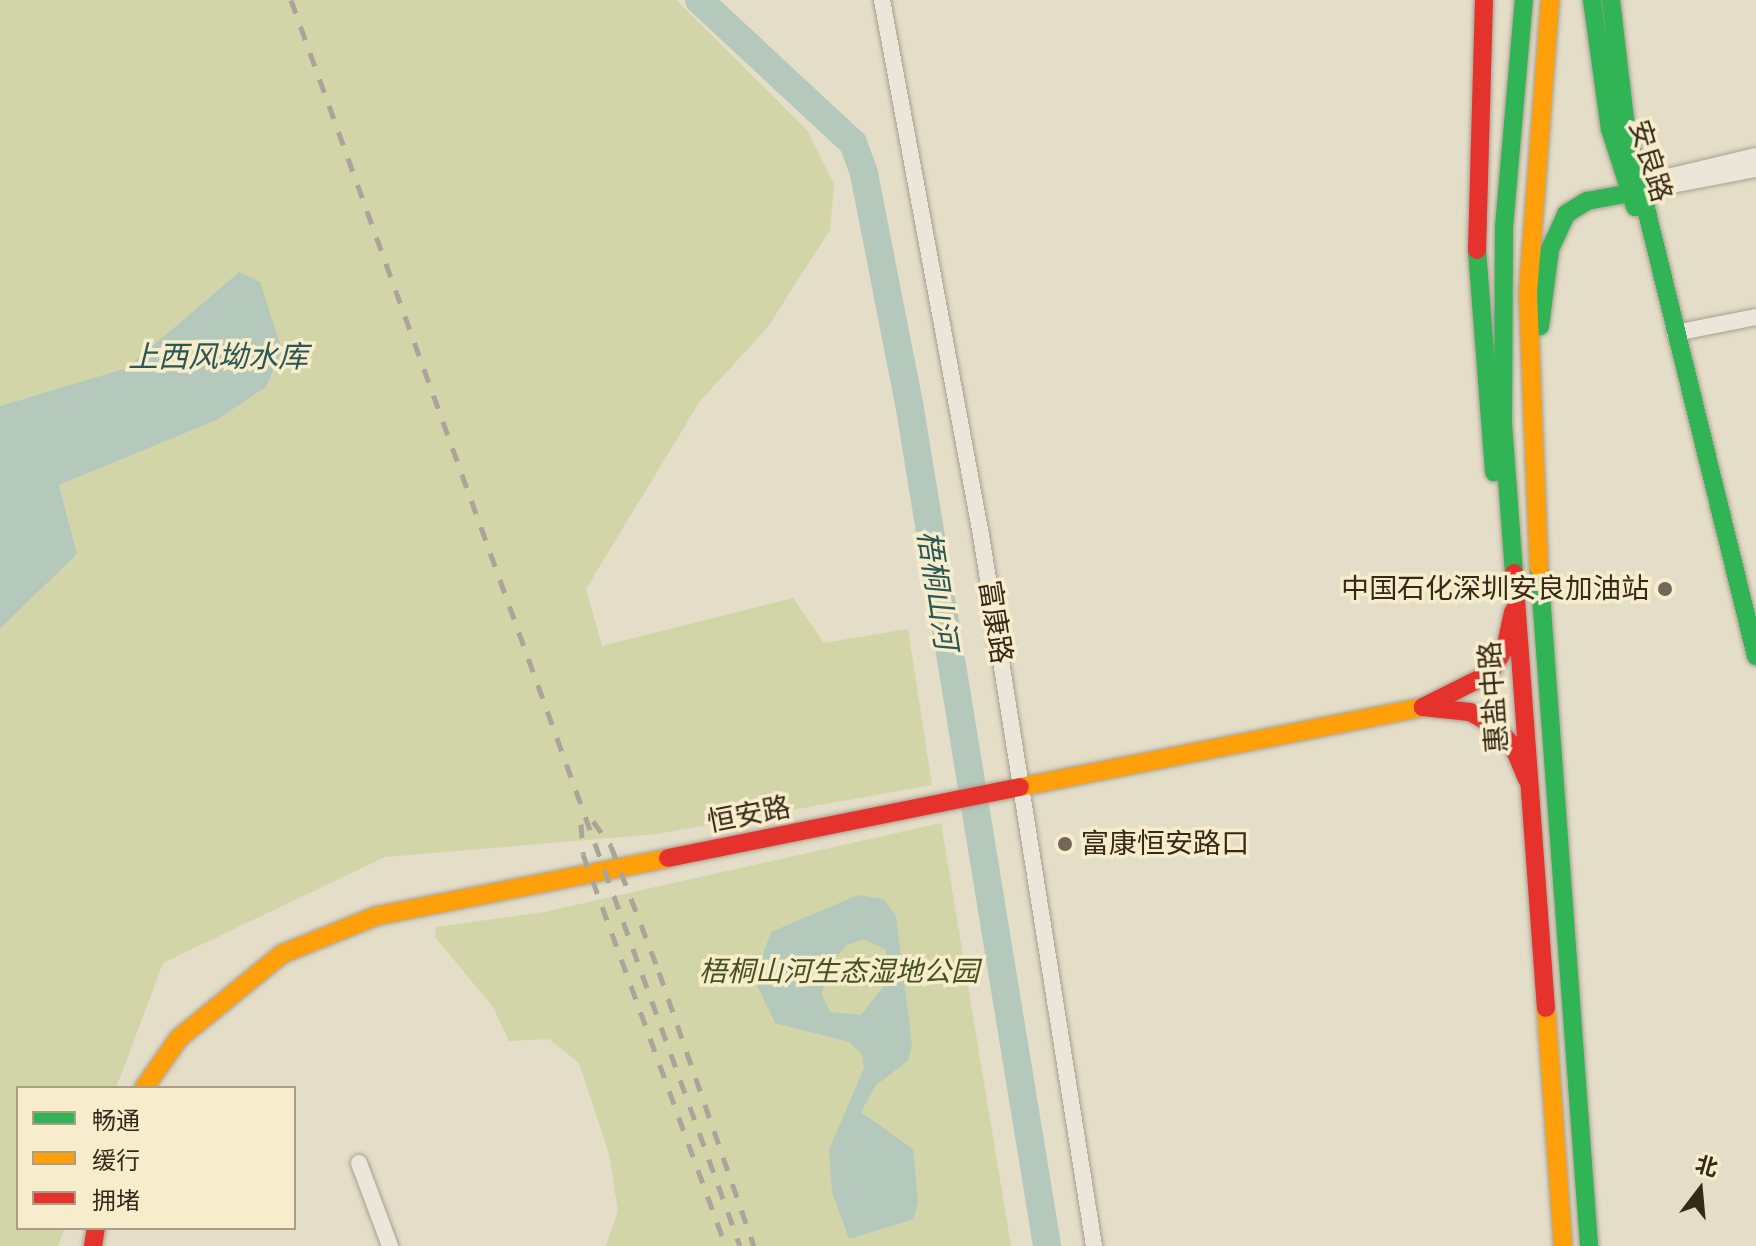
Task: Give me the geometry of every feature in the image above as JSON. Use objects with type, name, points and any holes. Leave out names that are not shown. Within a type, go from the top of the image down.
[{"type":"main road","points":[[1484,0],[1476,298],[1484,425],[1513,568]]},
{"type":"main road","name":"惠盐中路","points":[[1524,0],[1502,291],[1513,568],[1563,1246]]},
{"type":"main road","name":"惠盐中路","points":[[1550,0],[1528,293],[1528,423],[1589,1246]]},
{"type":"main road","name":"安良路","points":[[1592,0],[1610,129],[1639,188]]},
{"type":"main road","name":"安良路","points":[[1611,0],[1626,127],[1661,315],[1675,333],[1756,656]]},
{"type":"main road","points":[[1528,423],[1555,232],[1587,201],[1639,188]]},
{"type":"main road","points":[[1423,707],[1461,694],[1499,662],[1515,599]]},
{"type":"main road","name":"恒安路","points":[[145,1086],[179,1038],[234,987],[327,932],[415,907],[931,808],[1423,707]]},
{"type":"main road","points":[[1423,707],[1470,712],[1492,724],[1513,746],[1529,784]]},
{"type":"street","name":"富康路","points":[[882,0],[1021,789],[1094,1246]]},
{"type":"street","points":[[1639,188],[1756,156]]},
{"type":"street","points":[[1639,188],[1756,169]]},
{"type":"street","points":[[1675,333],[1756,317]]},
{"type":"street","points":[[359,1163],[390,1246]]},
{"type":"green space","points":[[0,0],[676,0],[807,130],[834,184],[830,230],[767,328],[700,401],[586,589],[602,646],[793,598],[824,643],[908,629],[932,785],[657,834],[385,857],[163,963],[117,1086],[16,1086],[16,1230],[64,1230],[58,1246],[0,1246],[0,629],[77,554],[59,485],[217,420],[266,387],[239,272],[127,369],[0,406]]},
{"type":"green space","name":"梧桐山河生态湿地公园","points":[[941,823],[1011,1246],[606,1246],[618,1211],[609,1154],[579,1063],[549,1039],[509,1041],[493,1007],[435,937],[436,927],[544,912]]},
{"type":"water","name":"上西风坳水库","points":[[239,272],[260,282],[282,350],[266,387],[217,420],[59,485],[77,554],[0,629],[0,406],[127,368]]},
{"type":"water","points":[[858,895],[884,899],[896,917],[912,1044],[908,1061],[876,1085],[861,1112],[913,1149],[918,1202],[914,1219],[849,1239],[832,1192],[829,1150],[864,1068],[862,1054],[849,1042],[775,1023],[754,979],[771,932]],"holes":[[[864,939],[886,950],[887,982],[861,1015],[830,1012],[822,994],[829,965],[847,945]]]},
{"type":"waterway","name":"梧桐山河","points":[[699,0],[853,143],[864,174],[910,409],[1047,1246]]},
{"type":"railway","points":[[291,0],[740,1246]]},
{"type":"railway","points":[[593,821],[611,846],[659,972],[754,1246]]},
{"type":"railway","points":[[581,824],[583,854],[726,1246]]},
{"type":"traffic: fast","points":[[1514,573],[1503,422],[1504,227],[1524,0]]},
{"type":"traffic: fast","points":[[1592,0],[1610,129],[1635,207]]},
{"type":"traffic: fast","points":[[1611,0],[1626,127],[1756,656]]},
{"type":"traffic: fast","points":[[1540,326],[1550,249],[1566,214],[1587,201],[1630,193]]},
{"type":"traffic: fast","points":[[1477,250],[1494,472]]},
{"type":"traffic: fast","points":[[1539,568],[1589,1246]]},
{"type":"traffic: slow","points":[[1539,568],[1528,293],[1550,0]]},
{"type":"traffic: slow","points":[[1020,787],[1423,707]]},
{"type":"traffic: slow","points":[[145,1086],[179,1038],[282,954],[376,916],[668,858]]},
{"type":"traffic: slow","points":[[1546,1008],[1563,1246]]},
{"type":"traffic: jam","points":[[1477,250],[1484,0]]},
{"type":"traffic: jam","points":[[1514,573],[1546,1008]]},
{"type":"traffic: jam","points":[[1513,612],[1506,646],[1489,674],[1423,707],[1470,712],[1492,724],[1513,746],[1527,779]]},
{"type":"traffic: jam","points":[[668,858],[1020,787]]},
{"type":"traffic: jam","points":[[93,1246],[96,1230]]},
{"type":"place","name":"中国石化深圳安良加油站","points":[[1665,589]]},
{"type":"place","name":"富康恒安路口","points":[[1065,844]]}]
